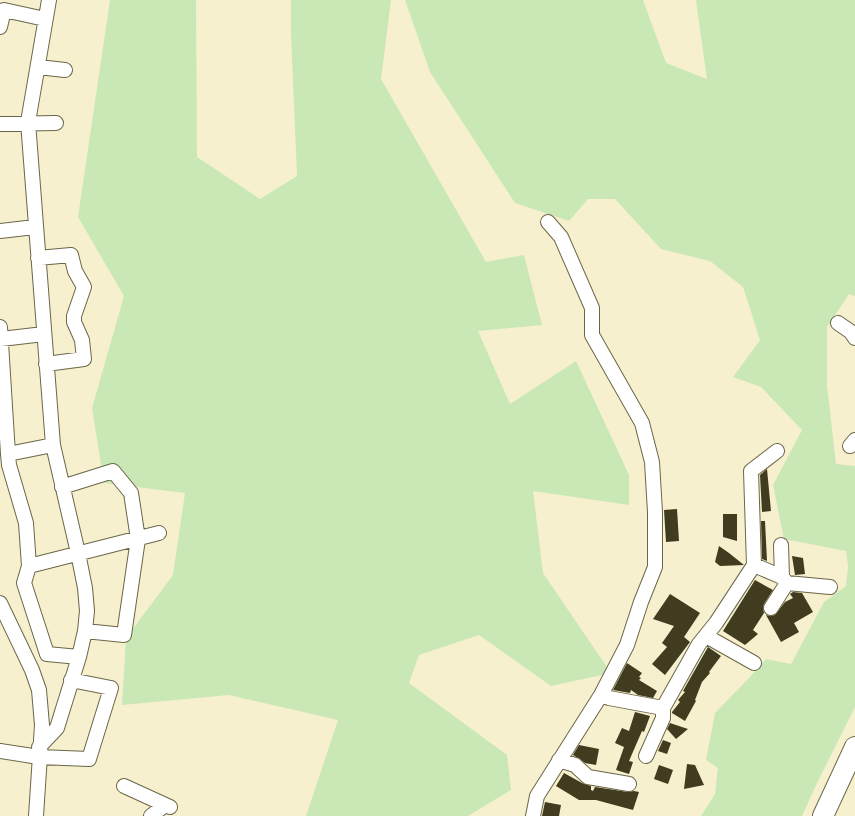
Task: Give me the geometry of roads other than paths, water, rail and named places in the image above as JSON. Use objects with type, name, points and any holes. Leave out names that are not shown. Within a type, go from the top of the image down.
[{"type":"highway","points":[[823,816],[855,747]]},
{"type":"highway","points":[[835,816],[855,775]]},
{"type":"street","points":[[39,752],[57,728],[85,631],[87,611],[85,588],[78,553],[53,445],[28,122],[49,0]]},
{"type":"street","points":[[0,27],[4,10],[46,19]]},
{"type":"street","points":[[38,67],[65,70]]},
{"type":"street","points":[[0,124],[28,122],[56,123]]},
{"type":"street","points":[[533,816],[537,796],[601,695],[627,645],[641,602],[655,567],[655,512],[652,462],[642,423],[592,335],[592,308],[560,237],[548,222]]},
{"type":"street","points":[[0,231],[35,227]]},
{"type":"street","points":[[38,258],[71,254],[75,271],[84,286],[74,316],[74,322],[82,340],[84,359],[46,364]]},
{"type":"street","points":[[838,323],[851,332],[855,338]]},
{"type":"street","points":[[44,334],[0,333],[9,465],[26,523],[29,566],[24,583],[47,654],[78,657]]},
{"type":"street","points":[[8,454],[53,445]]},
{"type":"street","points":[[646,756],[663,718],[662,708],[699,644],[754,565],[751,470],[777,450]]},
{"type":"street","points":[[62,487],[113,471],[131,493],[138,539],[124,635],[85,631]]},
{"type":"street","points":[[29,566],[159,533]]},
{"type":"street","points":[[771,608],[785,580],[781,545]]},
{"type":"street","points":[[754,565],[785,580],[830,587]]},
{"type":"street","points":[[0,603],[32,670],[39,690],[42,725],[39,752],[36,816]]},
{"type":"street","points":[[706,636],[754,663]]},
{"type":"street","points":[[0,751],[39,752],[89,759],[111,688],[72,680]]},
{"type":"street","points":[[601,695],[609,698],[662,708]]},
{"type":"street","points":[[559,760],[575,765],[588,777],[629,784]]},
{"type":"street","points":[[124,786],[167,806],[151,816]]}]
